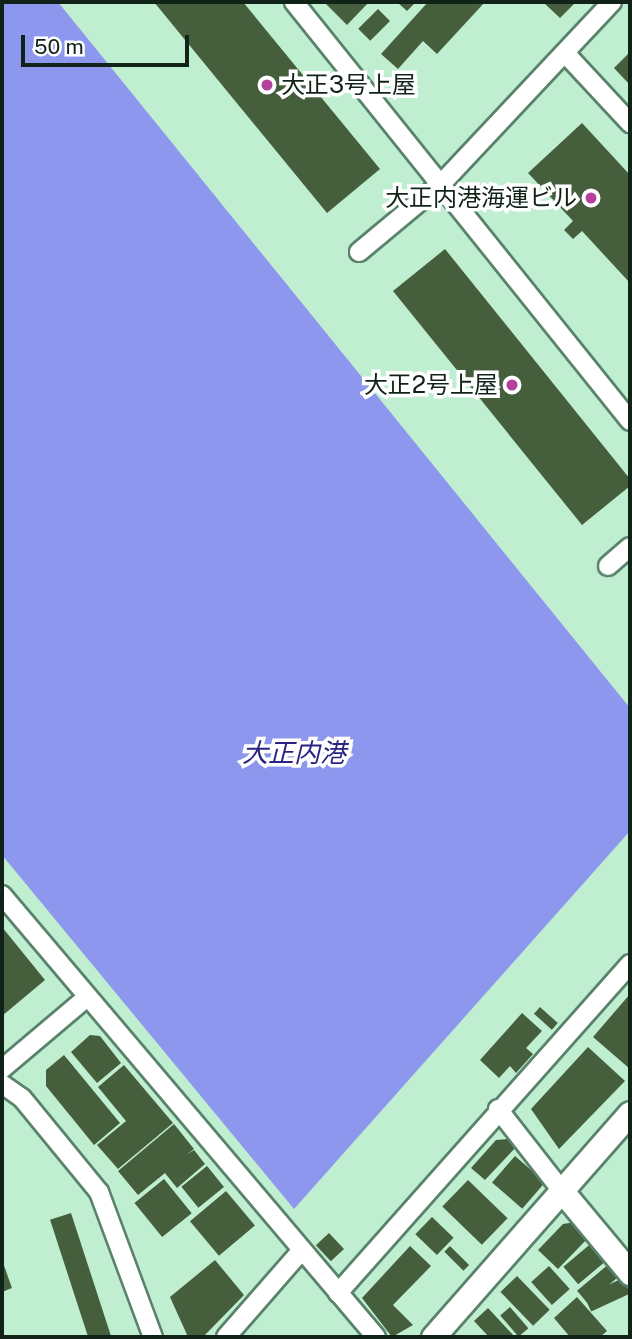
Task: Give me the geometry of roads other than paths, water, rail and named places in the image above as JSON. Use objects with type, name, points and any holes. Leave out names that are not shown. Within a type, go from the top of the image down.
[{"type":"street","points":[[294,2],[443,182],[630,421]]},
{"type":"street","points":[[359,252],[443,182],[612,2]]},
{"type":"street","points":[[565,53],[630,123]]},
{"type":"street","points":[[608,566],[630,547]]},
{"type":"street","points":[[2,895],[86,998],[376,1337]]},
{"type":"street","points":[[338,1293],[498,1109],[630,964]]},
{"type":"street","points":[[2,1069],[86,998]]},
{"type":"street","points":[[2,1084],[22,1098],[99,1192],[153,1337]]},
{"type":"street","points":[[498,1109],[630,1273]]},
{"type":"street","points":[[433,1337],[630,1113]]},
{"type":"street","points":[[226,1337],[301,1251]]},
{"type":"water","name":"大正内港","points":[[2,2],[58,2],[630,708],[630,831],[294,1209],[2,855]]},
{"type":"place","name":"大正3号上屋","points":[[267,85]]},
{"type":"place","name":"大正内港海運ビル","points":[[591,198]]},
{"type":"place","name":"大正2号上屋","points":[[512,385]]}]
